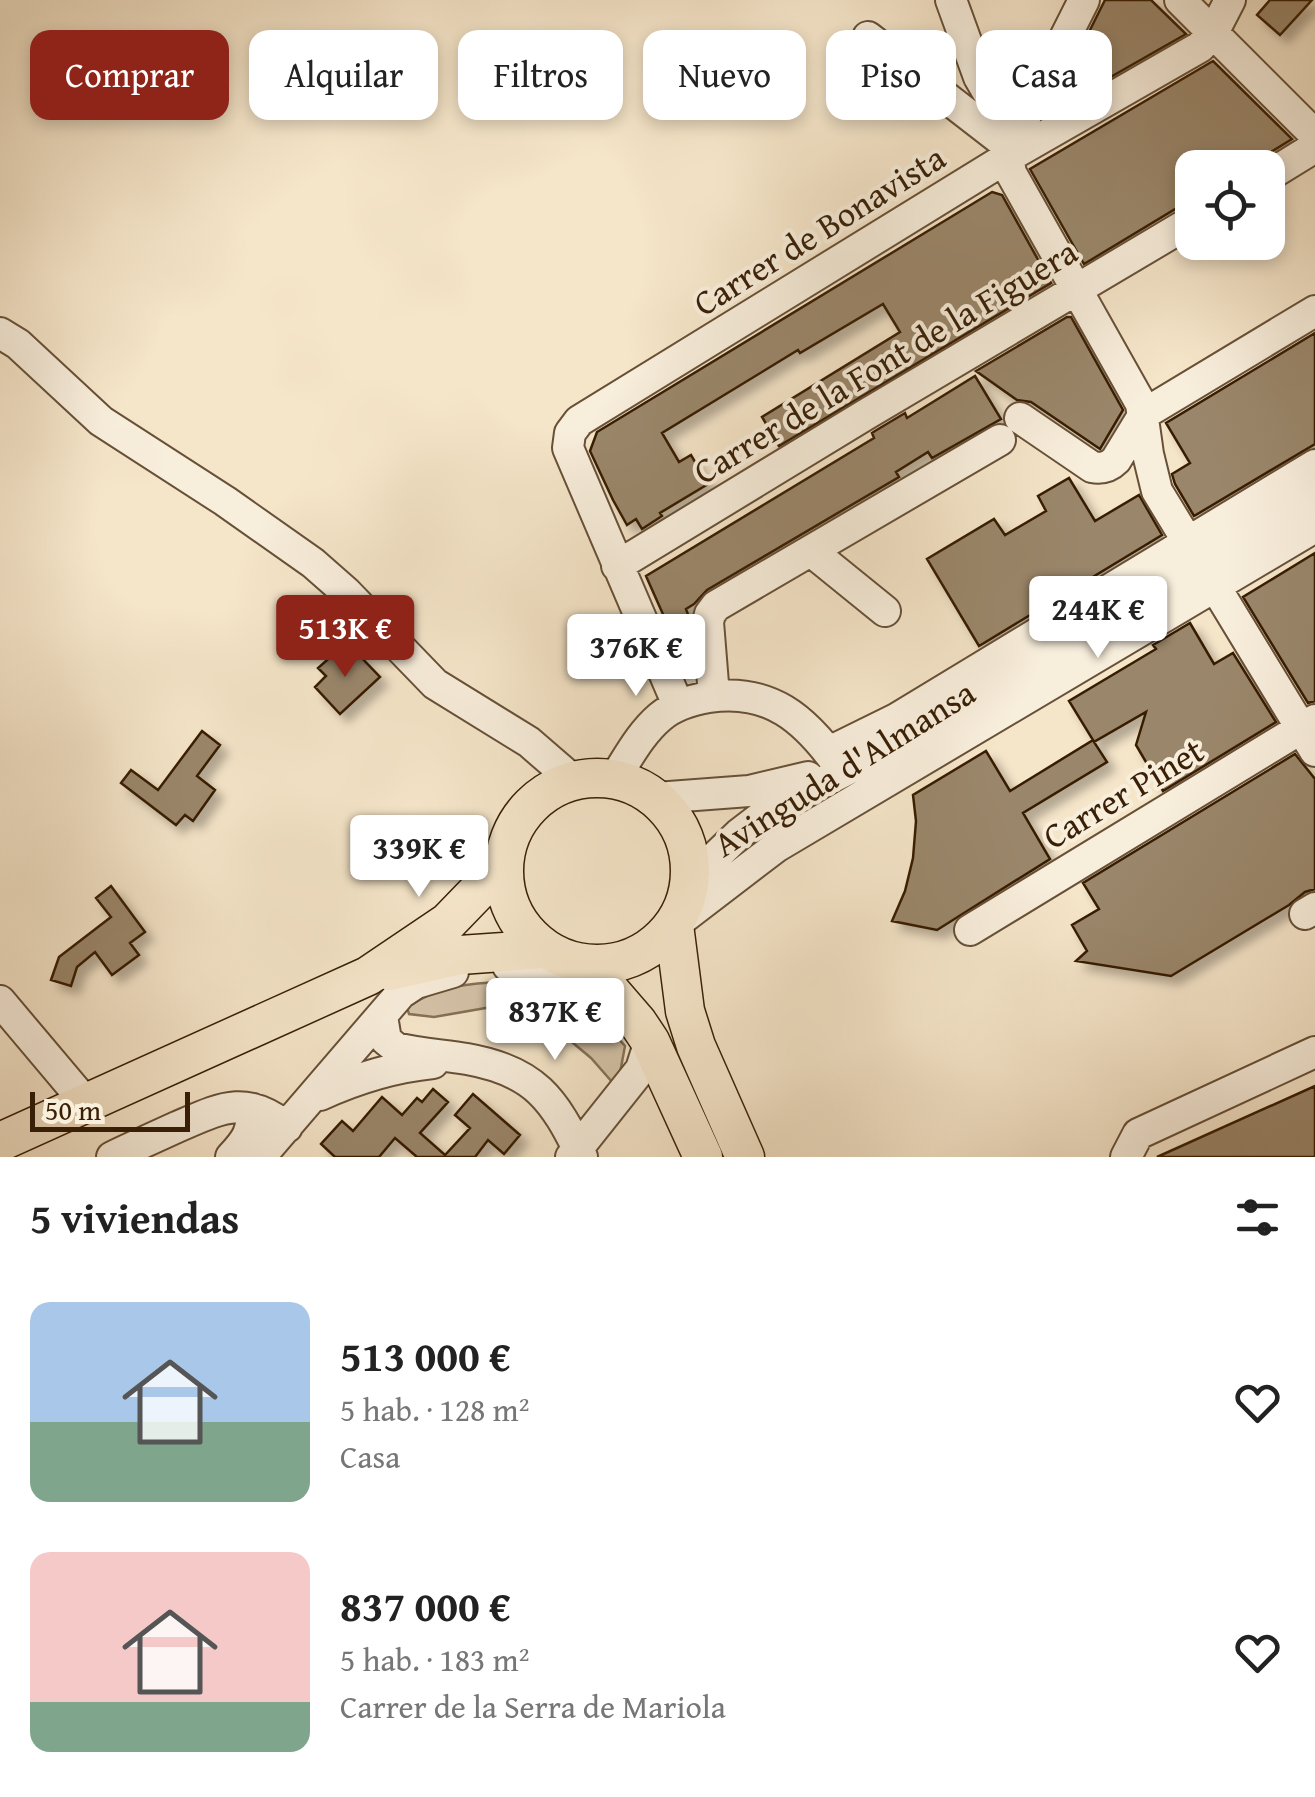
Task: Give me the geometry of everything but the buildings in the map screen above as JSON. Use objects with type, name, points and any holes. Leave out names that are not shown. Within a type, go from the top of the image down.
[{"type":"main road","points":[[594,778],[614,780],[636,786],[656,798],[676,821],[688,849],[690,880],[686,903],[657,943],[636,956],[612,964],[565,960],[526,933],[512,912],[505,888],[508,842],[526,812],[552,789],[594,778]]},
{"type":"main road","points":[[0,1142],[368,976],[448,922],[504,864]]},
{"type":"main road","points":[[674,924],[680,984],[691,1029],[745,1157]]},
{"type":"main road","points":[[368,976],[460,955],[545,949]]},
{"type":"main road","points":[[587,964],[650,1042],[703,1157]]},
{"type":"street","points":[[951,0],[979,77],[1012,145],[1015,181],[1138,396],[1157,492],[1310,733]]},
{"type":"street","points":[[1012,145],[1084,0]]},
{"type":"street","points":[[1180,0],[1315,135]]},
{"type":"street","points":[[1213,32],[1230,0]]},
{"type":"street","name":"Carrer de Bonavista","points":[[618,566],[568,448],[570,433],[579,421],[1012,145],[1200,47],[1213,32]]},
{"type":"street","points":[[956,103],[1012,145]]},
{"type":"street","points":[[1285,166],[1315,147]]},
{"type":"street","name":"Carrer de la Font de la Figuera","points":[[618,566],[1175,230]]},
{"type":"street","points":[[714,696],[708,630],[710,614],[716,606],[1010,429],[1092,467],[1110,465],[1144,414],[1315,312]]},
{"type":"street","points":[[2,337],[101,421],[314,563],[435,684],[529,742],[574,781]]},
{"type":"street","name":"Avinguda d'Almansa","points":[[674,924],[776,847],[1200,565],[1315,465]]},
{"type":"street","name":"Avinguda d'Almansa","points":[[656,798],[749,791],[920,732],[1315,495]]},
{"type":"street","name":"Avinguda d'Almansa","points":[[1200,565],[1315,528]]},
{"type":"street","points":[[811,550],[885,611]]},
{"type":"street","points":[[618,566],[678,705]]},
{"type":"street","points":[[614,780],[660,717],[678,705],[714,696],[757,698],[781,707],[809,728],[840,762]]},
{"type":"street","name":"Carrer Pinet","points":[[970,930],[1310,733]]},
{"type":"street","name":"Avinguda d'Almansa","points":[[690,880],[757,819],[840,762]]},
{"type":"street","points":[[260,1157],[401,994],[416,983],[438,975],[499,966],[545,968],[587,964]]},
{"type":"street","points":[[0,1002],[86,1103]]},
{"type":"street","points":[[382,1016],[386,1040],[396,1048],[466,1059],[501,1068],[530,1082],[563,1118],[576,1154]]},
{"type":"street","points":[[576,1154],[641,1068],[650,1042]]},
{"type":"street","points":[[1126,1157],[1138,1134],[1315,1052]]},
{"type":"street","points":[[310,1099],[382,1071],[466,1059]]},
{"type":"street","points":[[112,1157],[219,1109],[242,1107],[269,1113],[287,1127]]},
{"type":"street","points":[[232,1157],[248,1138],[253,1109]]},
{"type":"shaded area","points":[[509,981],[570,992],[586,1003],[625,1046],[620,1073],[613,1083],[591,1058],[555,1028],[547,1006],[536,996],[520,993],[497,1006],[434,1017],[409,1014],[407,1007],[444,989]]}]
